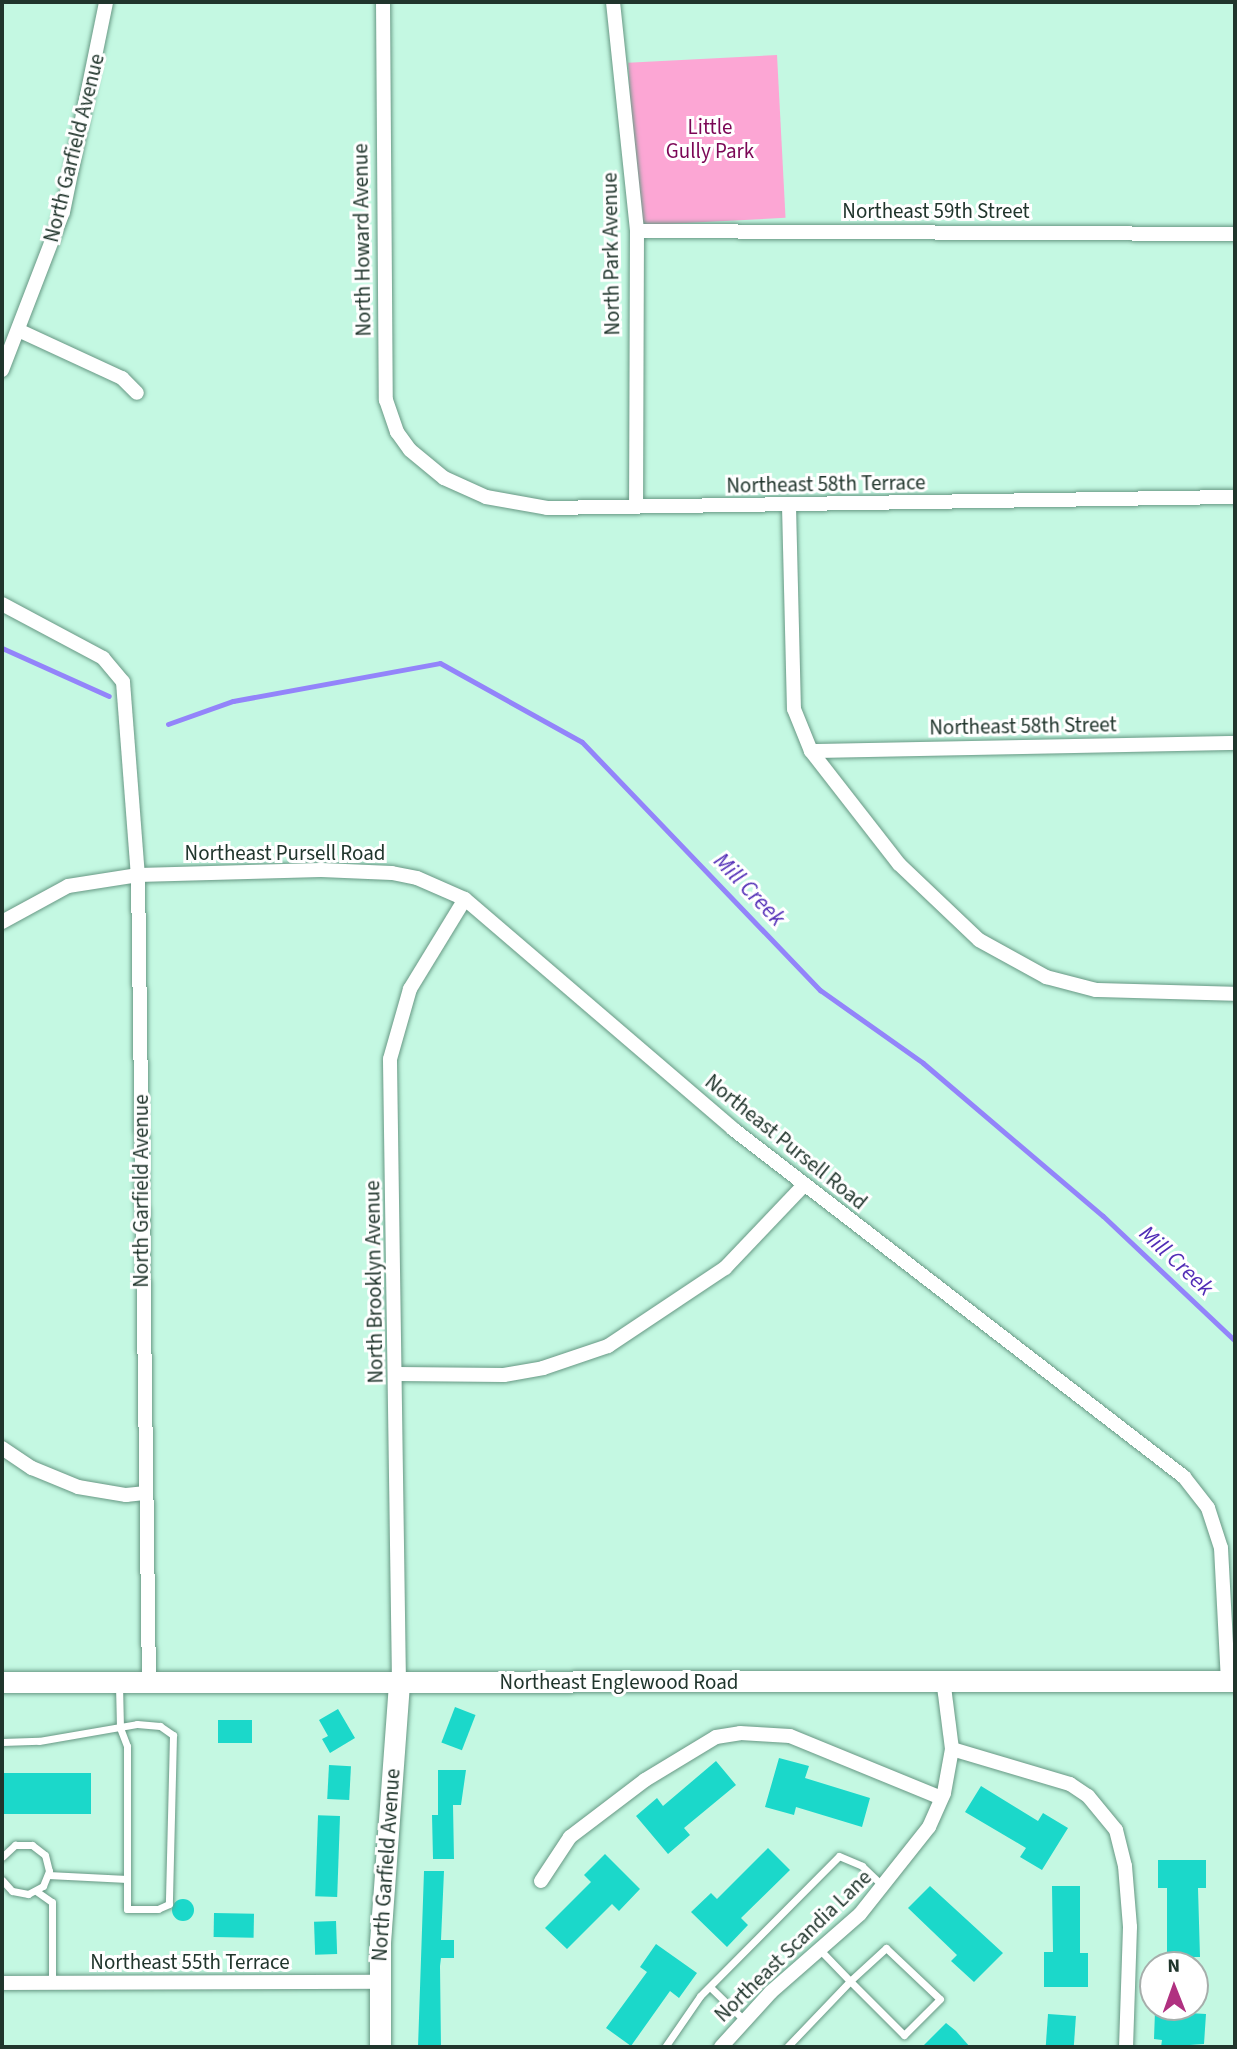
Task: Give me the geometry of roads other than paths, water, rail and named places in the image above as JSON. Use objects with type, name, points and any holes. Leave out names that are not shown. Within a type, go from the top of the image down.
[{"type":"main road","name":"Northeast Englewood Road","points":[[2,1682],[399,1683],[943,1679],[1232,1681]]},
{"type":"main road","name":"North Garfield Avenue","points":[[380,2047],[379,1982],[399,1683]]},
{"type":"street","name":"North Garfield Avenue","points":[[2,370],[63,212],[106,2]]},
{"type":"street","name":"North Howard Avenue","points":[[383,2],[386,400],[397,432],[426,465]]},
{"type":"street","name":"North Park Avenue","points":[[613,2],[636,231],[636,507]]},
{"type":"street","name":"Northeast 59th Street","points":[[636,231],[1235,234]]},
{"type":"street","points":[[18,330],[122,378],[137,393]]},
{"type":"street","name":"Northeast 58th Terrace","points":[[426,465],[454,483],[506,502],[547,508],[1235,497]]},
{"type":"street","points":[[789,506],[791,686],[794,709],[811,751],[899,864],[1000,955],[1046,978],[1096,990],[1235,995]]},
{"type":"street","name":"North Garfield Avenue","points":[[2,604],[103,658],[123,682],[138,875],[144,1493],[149,1682]]},
{"type":"street","name":"Northeast 58th Street","points":[[811,751],[1235,743]]},
{"type":"street","name":"Northeast Pursell Road","points":[[2,922],[68,886],[138,875],[321,870],[392,873],[417,878],[465,899],[733,1129],[1197,1491],[1216,1527],[1221,1548],[1232,1681]]},
{"type":"street","name":"North Brooklyn Avenue","points":[[399,1683],[398,1374],[390,1059],[410,989],[465,899]]},
{"type":"street","points":[[398,1374],[437,1378],[504,1375],[544,1367],[608,1346],[725,1268],[804,1185]]},
{"type":"street","points":[[2,1448],[32,1468],[78,1487],[127,1495],[144,1493]]},
{"type":"street","name":"Northeast Scandia Lane","points":[[721,2047],[744,2020],[821,1951],[884,1887],[929,1827],[941,1798],[952,1749],[943,1679]]},
{"type":"street","points":[[541,1881],[570,1837],[645,1780],[716,1737],[740,1733],[790,1736],[941,1798]]},
{"type":"street","points":[[952,1749],[1070,1784],[1088,1796],[1116,1830],[1125,1866],[1129,1927],[1126,2047]]},
{"type":"street","name":"Northeast 55th Terrace","points":[[2,1983],[379,1982]]},
{"type":"lane","points":[[2,1742],[120,1728],[160,1727],[173,1735],[169,1904],[158,1909],[127,1909],[127,1745],[120,1728],[119,1682]]},
{"type":"lane","points":[[2,1857],[15,1845],[32,1844],[45,1855],[48,1875],[36,1891]]},
{"type":"lane","points":[[665,2047],[710,1987],[839,1856],[862,1866],[884,1887]]},
{"type":"lane","points":[[48,1875],[127,1879]]},
{"type":"lane","points":[[2,1880],[12,1891],[36,1891],[52,1902],[52,1983]]},
{"type":"lane","points":[[787,2047],[850,1981],[886,1948],[940,1999],[904,2035],[850,1981],[821,1951]]},
{"type":"lane","points":[[710,1987],[744,2020]]},
{"type":"waterway","name":"Mill Creek","points":[[2,648],[109,696]]},
{"type":"waterway","name":"Mill Creek","points":[[168,724],[233,701],[440,663],[582,742],[820,990],[923,1063],[1103,1216],[1235,1341]]},
{"type":"park label","name":"Little Gully Park","points":[[710,139]]}]
